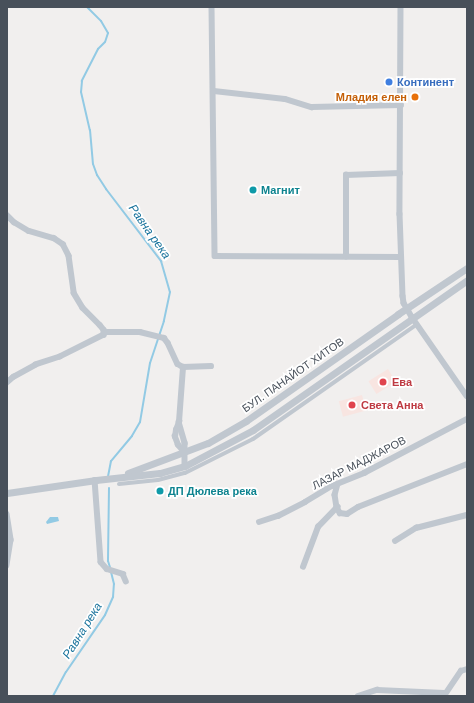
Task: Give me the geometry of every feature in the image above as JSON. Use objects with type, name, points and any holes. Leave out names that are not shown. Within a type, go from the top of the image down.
[{"type":"street","points":[[212,7],[215,256],[401,257]]},
{"type":"street","points":[[401,7],[401,280],[404,303],[412,317],[467,396]]},
{"type":"street","points":[[214,92],[285,99],[312,107],[401,105]]},
{"type":"street","points":[[346,257],[346,175],[400,173]]},
{"type":"street","points":[[7,215],[14,222],[29,231],[54,238],[63,244],[69,256],[74,293],[83,308],[100,325],[104,332]]},
{"type":"street","name":"БУЛ. ПАНАЙОТ ХИТОВ","points":[[119,481],[208,443],[246,421],[407,308],[467,268]]},
{"type":"street","name":"БУЛ. ПАНАЙОТ ХИТОВ","points":[[7,494],[95,480],[119,481],[160,474],[185,466],[253,430],[412,317],[467,280]]},
{"type":"street","points":[[119,481],[158,480],[185,473],[246,443],[417,324]]},
{"type":"street","points":[[104,332],[126,331],[155,334],[163,338],[168,343],[178,364],[183,367],[211,366]]},
{"type":"street","points":[[7,383],[14,376],[36,365],[60,357],[99,339],[104,335],[104,332]]},
{"type":"street","points":[[183,367],[179,422],[175,437],[178,445],[184,452]]},
{"type":"street","name":"ЛАЗАР МАДЖАРОВ","points":[[259,522],[278,516],[467,419]]},
{"type":"street","points":[[179,422],[184,436],[185,466]]},
{"type":"street","points":[[338,484],[335,495],[337,507],[340,513],[347,514],[358,507],[467,464]]},
{"type":"street","points":[[95,480],[101,562],[107,569],[123,574],[126,581]]},
{"type":"street","points":[[303,567],[318,527],[337,507]]},
{"type":"street","points":[[7,514],[11,540],[7,566]]},
{"type":"street","points":[[396,541],[416,528],[467,514]]},
{"type":"street","points":[[358,696],[377,690],[444,695],[461,671],[467,669]]},
{"type":"shaded area","name":"Ева","points":[[388,369],[396,382],[376,394],[368,381]]},
{"type":"shaded area","name":"Света Анна","points":[[362,395],[366,410],[343,417],[339,401]]},
{"type":"water","points":[[50,517],[58,517],[59,521],[47,524],[46,522]]},
{"type":"waterway","name":"Равна река","points":[[87,7],[101,21],[108,33],[105,42],[98,49],[82,81],[81,92],[90,130],[93,164],[97,175],[106,189],[161,261],[170,292],[164,321],[150,363],[140,422],[132,436],[111,461],[108,476]]},
{"type":"waterway","name":"Равна река","points":[[109,488],[108,561],[110,567]]},
{"type":"waterway","name":"Равна река","points":[[53,696],[66,672],[105,615],[113,597],[114,584],[111,572]]},
{"type":"place","name":"Континент","points":[[389,82]]},
{"type":"place","name":"Младия елен","points":[[415,97]]},
{"type":"place","name":"Магнит","points":[[253,190]]},
{"type":"place","name":"Ева","points":[[383,382]]},
{"type":"place","name":"Света Анна","points":[[352,405]]},
{"type":"place","name":"ДП Дюлева река","points":[[160,491]]}]
